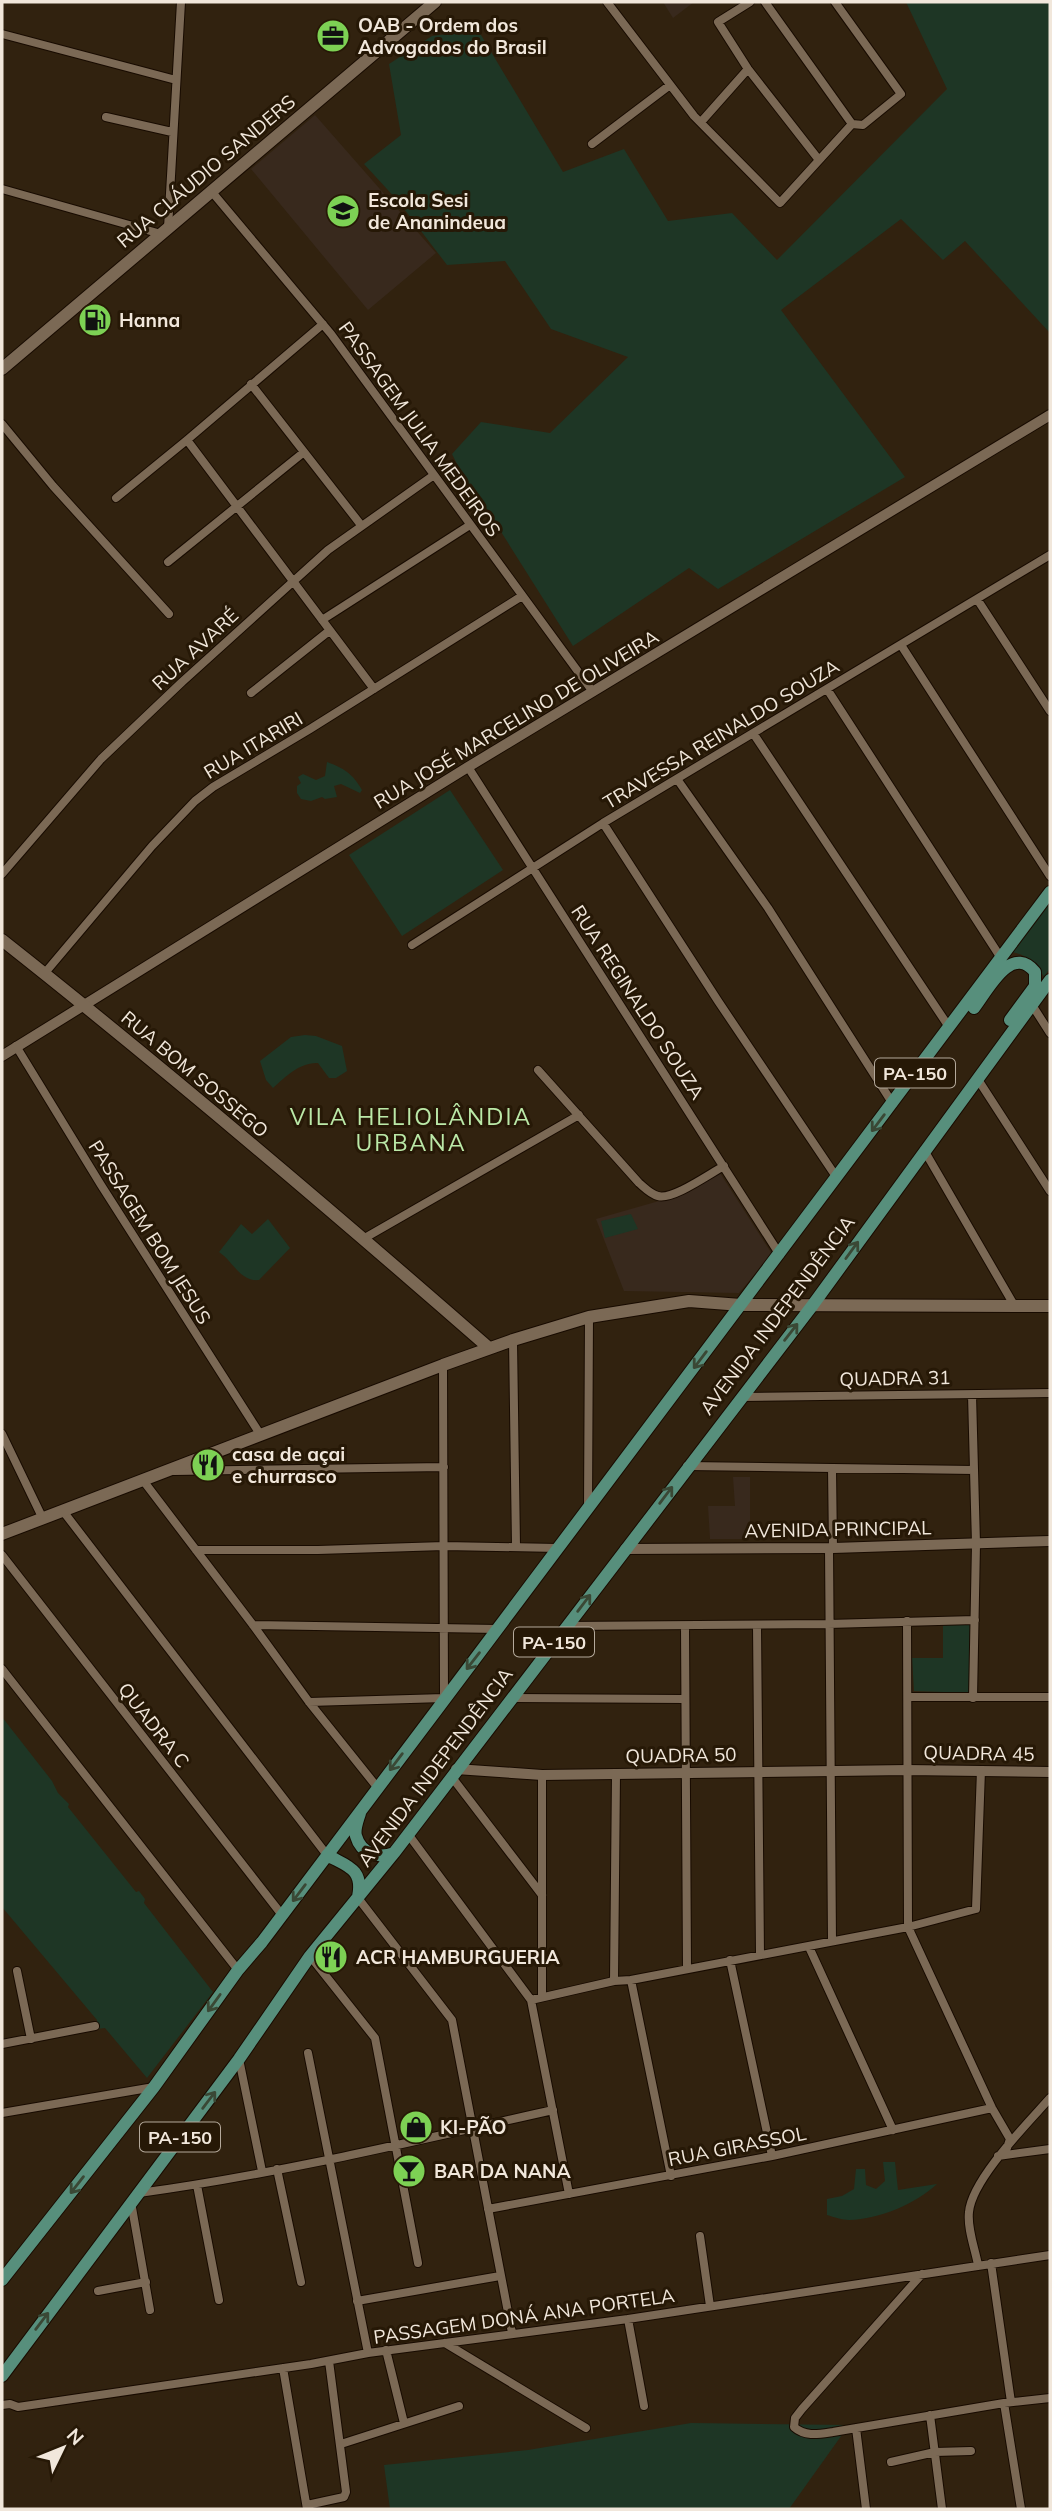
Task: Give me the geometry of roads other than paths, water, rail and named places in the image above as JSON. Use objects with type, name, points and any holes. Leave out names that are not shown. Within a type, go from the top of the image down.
[{"type":"main road","name":"RUA CLÁUDIO SANDERS","points":[[2,369],[435,2]]},
{"type":"main road","name":"AVENIDA INDEPENDÊNCIA","points":[[2,2280],[154,2087],[238,1970],[780,1255],[1050,891]]},
{"type":"main road","name":"RUA BOM SOSSEGO","points":[[2,940],[363,1239],[489,1348]]},
{"type":"main road","points":[[911,1079],[932,1063],[1007,964],[1016,961],[1025,963],[1035,972],[1035,986],[970,1076],[959,1103]]},
{"type":"main road","name":"AVENIDA INDEPENDÊNCIA","points":[[2,2376],[239,2059],[310,1956],[394,1853],[687,1466],[812,1306],[1050,980]]},
{"type":"main road","points":[[2,1534],[443,1365],[589,1317],[689,1301],[741,1305],[1050,1308]]},
{"type":"main road","points":[[360,1810],[356,1837],[361,1845],[366,1851],[376,1855],[394,1853]]},
{"type":"main road","points":[[327,1855],[354,1870],[360,1883],[358,1898]]},
{"type":"street","points":[[2,189],[164,231],[181,2]]},
{"type":"street","points":[[607,2],[701,122],[780,203],[852,124]]},
{"type":"street","points":[[750,2],[718,22],[748,69],[819,160]]},
{"type":"street","points":[[765,2],[852,124],[863,125],[901,94],[835,2]]},
{"type":"street","points":[[2,34],[176,80]]},
{"type":"street","points":[[701,122],[748,69]]},
{"type":"street","points":[[592,144],[670,85]]},
{"type":"street","points":[[106,117],[172,132]]},
{"type":"street","name":"PASSAGEM JULIA MEDEIROS","points":[[212,192],[323,324],[593,692]]},
{"type":"street","points":[[116,498],[323,324]]},
{"type":"street","points":[[251,384],[361,525]]},
{"type":"street","name":"RUA JOSÉ MARCELINO DE OLIVEIRA","points":[[2,1056],[468,766],[1050,415]]},
{"type":"street","points":[[2,424],[53,486],[169,614]]},
{"type":"street","points":[[187,440],[374,689]]},
{"type":"street","points":[[168,562],[304,452]]},
{"type":"street","name":"RUA AVARÉ","points":[[2,874],[101,759],[292,581],[361,525],[434,475]]},
{"type":"street","points":[[322,620],[470,525]]},
{"type":"street","name":"TRAVESSA REINALDO SOUZA","points":[[412,945],[603,823],[1050,555]]},
{"type":"street","name":"RUA ITARIRI","points":[[44,974],[152,846],[195,801],[213,787],[522,596]]},
{"type":"street","points":[[977,599],[1050,711]]},
{"type":"street","points":[[251,693],[329,631]]},
{"type":"street","points":[[901,645],[1050,876]]},
{"type":"street","points":[[827,689],[1001,958]]},
{"type":"street","points":[[753,733],[949,1027]]},
{"type":"street","name":"RUA REGINALDO SOUZA","points":[[468,766],[780,1255]]},
{"type":"street","points":[[677,779],[768,908],[893,1104]]},
{"type":"street","points":[[603,823],[837,1178]]},
{"type":"street","points":[[1032,1005],[1050,1033]]},
{"type":"street","name":"PASSAGEM BOM JESUS","points":[[16,1046],[260,1434]]},
{"type":"street","points":[[538,1070],[639,1183],[658,1196],[673,1194],[724,1166]]},
{"type":"street","points":[[977,1078],[1050,1191]]},
{"type":"street","points":[[363,1239],[579,1115]]},
{"type":"street","points":[[924,1150],[1014,1306]]},
{"type":"street","points":[[588,1510],[589,1317]]},
{"type":"street","points":[[513,1340],[516,1546]]},
{"type":"street","points":[[309,1702],[444,1698],[443,1365]]},
{"type":"street","name":"QUADRA 31","points":[[741,1397],[1050,1393]]},
{"type":"street","points":[[972,1395],[976,1544],[974,1698]]},
{"type":"street","points":[[2,1434],[43,1518]]},
{"type":"street","points":[[687,1466],[974,1470]]},
{"type":"street","points":[[164,1471],[444,1467]]},
{"type":"street","points":[[832,1468],[828,1624],[832,1772],[832,1941]]},
{"type":"street","points":[[142,1479],[309,1702],[377,1787]]},
{"type":"street","points":[[63,1511],[327,1855]]},
{"type":"street","name":"AVENIDA PRINCIPAL","points":[[625,1549],[831,1548],[1050,1541]]},
{"type":"street","points":[[196,1550],[444,1546],[558,1548]]},
{"type":"street","name":"QUADRA C","points":[[2,1555],[282,1914]]},
{"type":"street","points":[[566,1626],[975,1620]]},
{"type":"street","points":[[906,1621],[908,1927],[992,2108],[1010,2139],[1007,2148]]},
{"type":"street","points":[[253,1625],[498,1629]]},
{"type":"street","points":[[757,1625],[760,1955]]},
{"type":"street","points":[[685,1626],[687,1969]]},
{"type":"street","points":[[2,1669],[238,1970]]},
{"type":"street","points":[[908,1697],[1050,1697]]},
{"type":"street","points":[[512,1698],[685,1699]]},
{"type":"street","name":"QUADRA 50","points":[[454,1773],[542,1775],[907,1770]]},
{"type":"street","name":"QUADRA 45","points":[[907,1770],[1050,1772]]},
{"type":"street","points":[[531,2000],[614,1981],[908,1927],[976,1909],[981,1770]]},
{"type":"street","points":[[454,1773],[542,1895]]},
{"type":"street","points":[[614,1981],[616,1774]]},
{"type":"street","points":[[542,1775],[542,1997]]},
{"type":"street","points":[[408,1833],[531,2000],[569,2194]]},
{"type":"street","points":[[358,1898],[452,2020],[512,2333]]},
{"type":"street","points":[[809,1947],[893,2130]]},
{"type":"street","points":[[310,1956],[375,2038],[418,2263]]},
{"type":"street","points":[[730,1960],[772,2156]]},
{"type":"street","points":[[18,1971],[31,2039]]},
{"type":"street","points":[[631,1980],[671,2176]]},
{"type":"street","points":[[2,2045],[95,2026]]},
{"type":"street","points":[[308,2053],[368,2353]]},
{"type":"street","points":[[239,2059],[262,2171]]},
{"type":"street","points":[[2,2113],[154,2087]]},
{"type":"street","points":[[978,2265],[969,2212],[971,2201],[998,2156],[1050,2098]]},
{"type":"street","name":"RUA GIRASSOL","points":[[488,2209],[772,2156],[992,2108]]},
{"type":"street","points":[[150,2310],[135,2198],[329,2160],[553,2110]]},
{"type":"street","points":[[998,2156],[1050,2149]]},
{"type":"street","points":[[277,2169],[301,2282]]},
{"type":"street","points":[[198,2185],[219,2300]]},
{"type":"street","points":[[699,2236],[710,2306]]},
{"type":"street","name":"PASSAGEM DONÁ ANA PORTELA","points":[[2,2406],[10,2404],[18,2407],[329,2361],[386,2350],[628,2319],[1050,2255]]},
{"type":"street","points":[[991,2263],[1021,2509]]},
{"type":"street","points":[[922,2274],[802,2409],[795,2418],[794,2427],[797,2430],[811,2434],[1007,2402],[1050,2400]]},
{"type":"street","points":[[357,2301],[500,2276]]},
{"type":"street","points":[[98,2291],[146,2282]]},
{"type":"street","points":[[628,2319],[645,2406]]},
{"type":"street","points":[[445,2343],[586,2428]]},
{"type":"street","points":[[386,2350],[404,2423]]},
{"type":"street","points":[[283,2368],[307,2507],[346,2495],[329,2361]]},
{"type":"street","points":[[341,2444],[459,2406]]},
{"type":"street","points":[[930,2415],[942,2509]]},
{"type":"street","points":[[856,2428],[866,2509]]},
{"type":"street","points":[[891,2462],[935,2452],[971,2451]]},
{"type":"place","name":"OAB - Ordem dos Advogados do Brasil","points":[[333,36]]},
{"type":"place","name":"Escola Sesi de Ananindeua","points":[[343,211]]},
{"type":"place","name":"Hanna","points":[[95,320]]},
{"type":"place","name":"casa de açai e churrasco","points":[[208,1465]]},
{"type":"place","name":"ACR HAMBURGUERIA","points":[[331,1957]]},
{"type":"place","name":"KI-PÃO","points":[[416,2127]]},
{"type":"place","name":"BAR DA NANA","points":[[409,2171]]},
{"type":"district","name":"VILA HELIOLÂNDIA URBANA","points":[[411,1129]]}]
